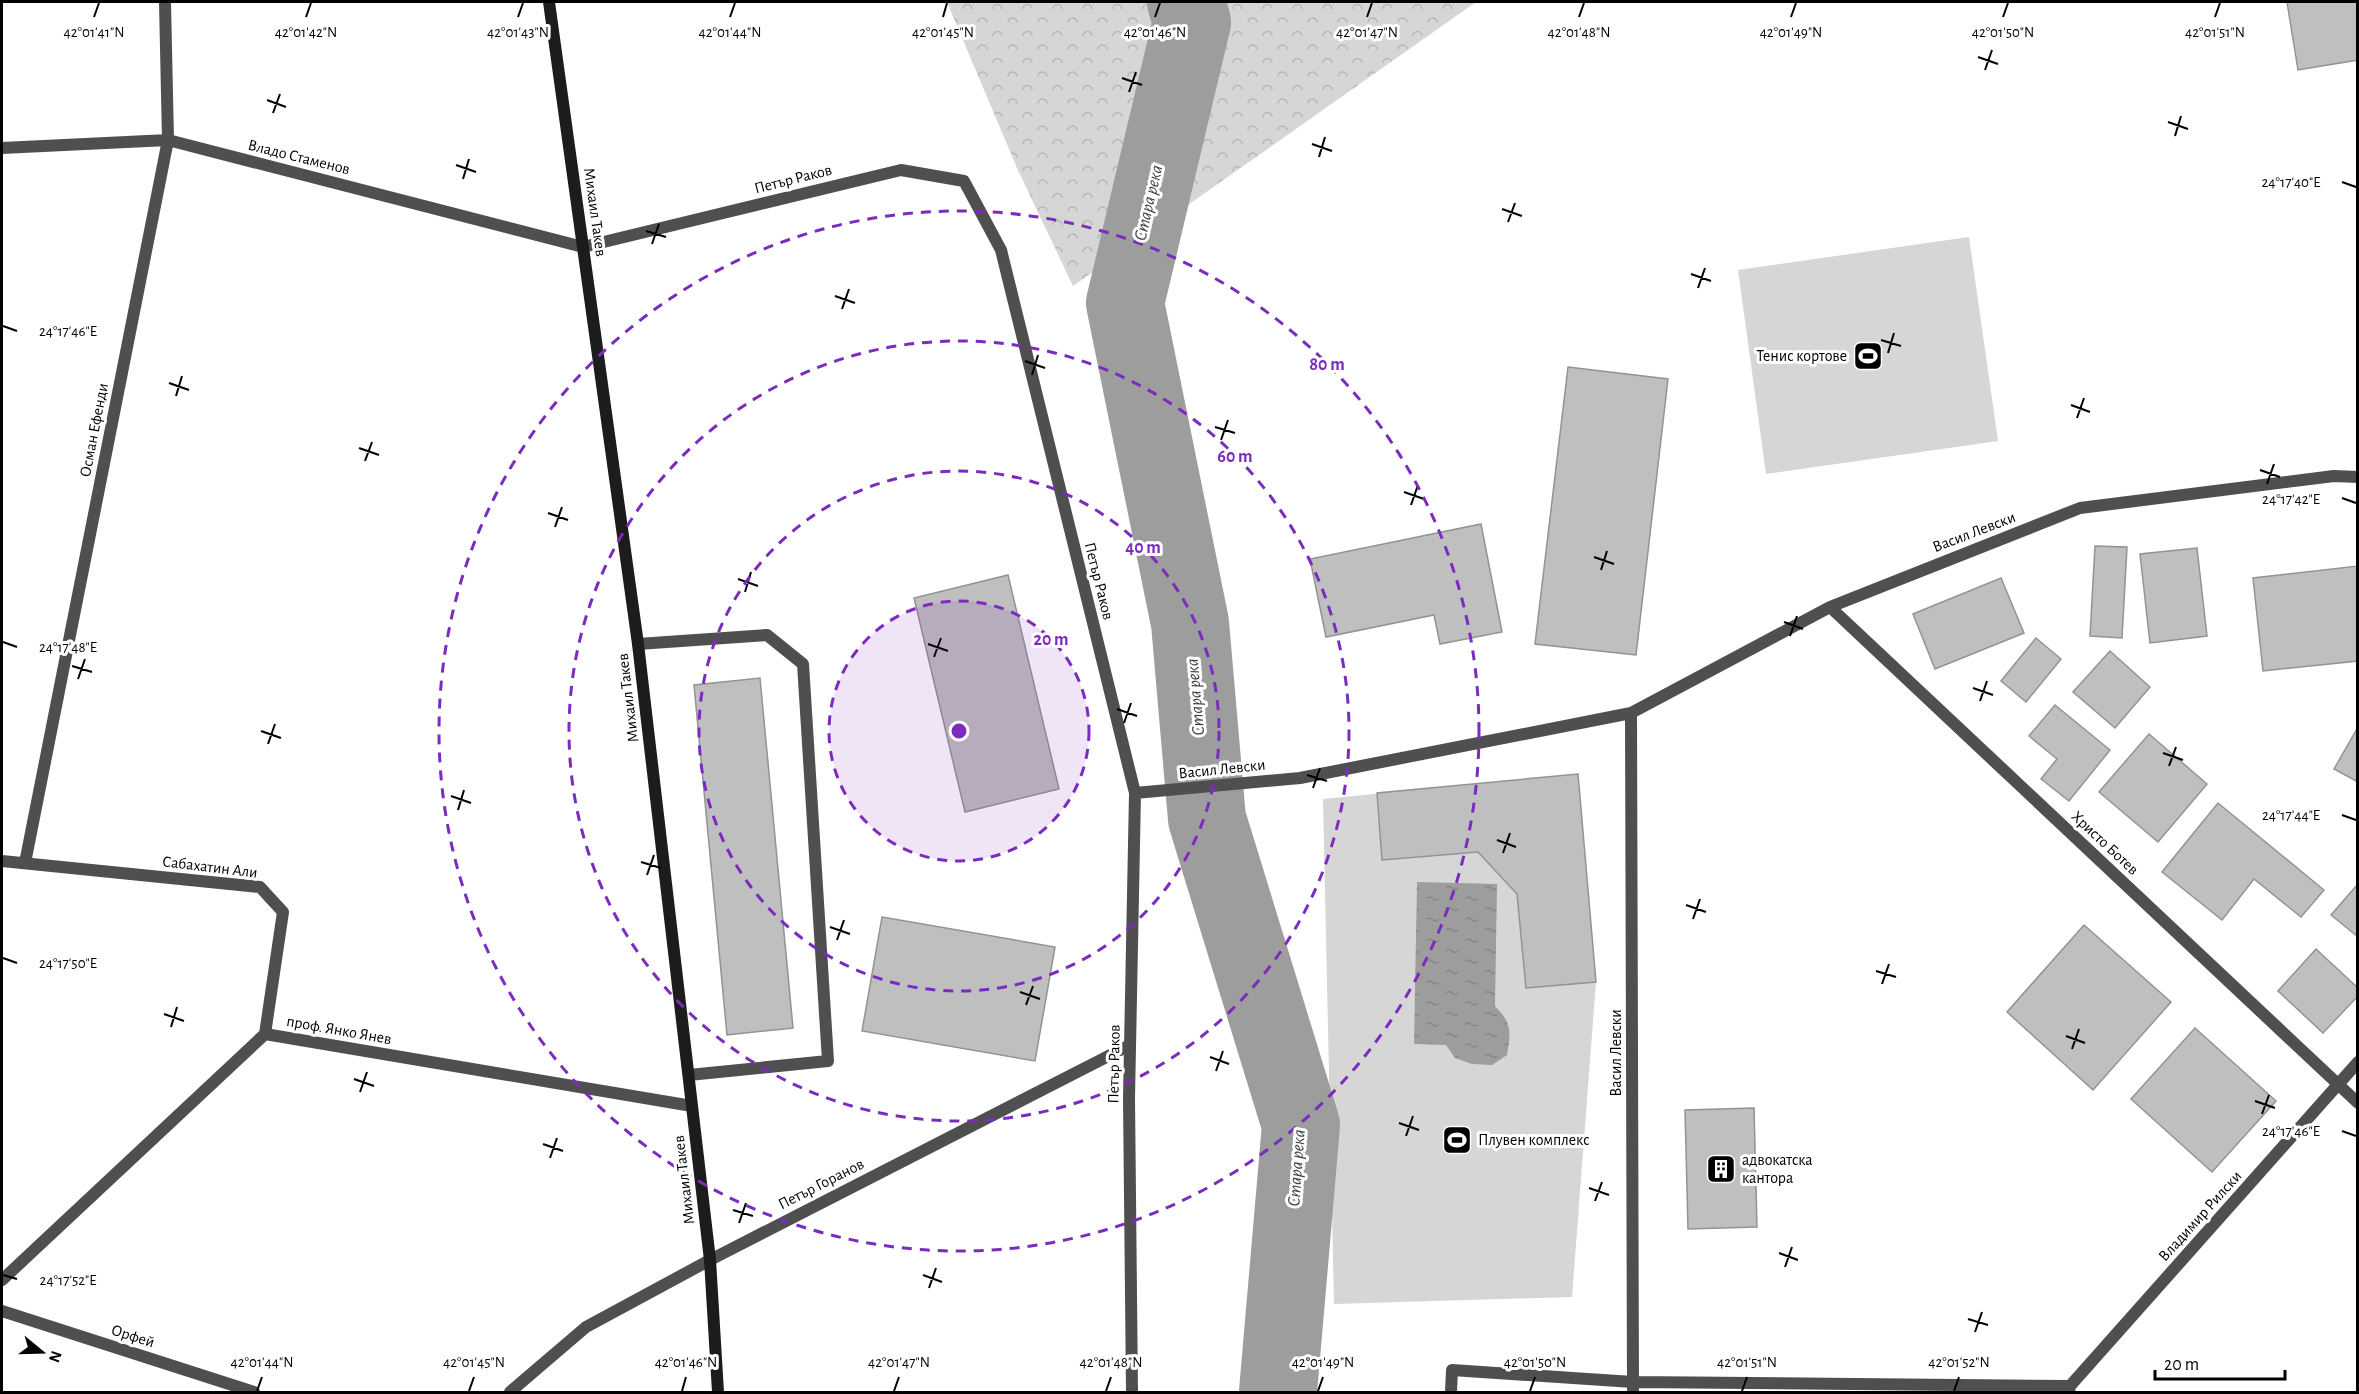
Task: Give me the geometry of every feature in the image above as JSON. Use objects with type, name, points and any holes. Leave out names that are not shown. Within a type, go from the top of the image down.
[{"type":"main road","name":"Михаил Такев","points":[[549,2],[638,645],[710,1260],[718,1392]]},
{"type":"street","name":"Осман Ефенди","points":[[25,863],[168,140],[165,2]]},
{"type":"street","name":"Владо Стаменов","points":[[2,148],[168,140],[583,247]]},
{"type":"street","name":"Петър Раков","points":[[583,247],[901,170],[964,181],[1001,250],[1135,793],[1130,1045],[1132,1392]]},
{"type":"street","name":"Васил Левски","points":[[1135,793],[1300,778],[1631,713],[1830,607],[2080,508],[2334,476],[2358,477]]},
{"type":"street","name":"Христо Ботев","points":[[1830,607],[2358,1103]]},
{"type":"street","points":[[638,645],[767,635],[803,664],[828,1061],[689,1075]]},
{"type":"street","name":"Васил Левски","points":[[1631,713],[1633,1387]]},
{"type":"street","name":"Сабахатин Али","points":[[2,861],[260,887],[283,912],[265,1034]]},
{"type":"street","name":"проф. Янко Янев","points":[[2,1280],[265,1034],[692,1106]]},
{"type":"street","name":"Петър Горанов","points":[[510,1392],[586,1327],[710,1260],[1130,1045]]},
{"type":"street","name":"Владимир Рилски","points":[[2070,1389],[2358,1062]]},
{"type":"street","name":"Орфей","points":[[2,1311],[254,1392]]},
{"type":"street","points":[[1451,1392],[1452,1371],[1633,1387],[2070,1389]]},
{"type":"green space","points":[[947,2],[1476,2],[1073,286],[1017,168]]},
{"type":"green space","name":"Тенис кортове","points":[[1969,237],[1998,441],[1766,474],[1738,270]]},
{"type":"green space","name":"Плувен комплекс","points":[[1578,774],[1596,982],[1572,1297],[1334,1304],[1323,799]]},
{"type":"water","points":[[1417,882],[1497,884],[1495,1006],[1505,1018],[1509,1028],[1509,1040],[1507,1055],[1492,1065],[1472,1064],[1455,1058],[1446,1045],[1414,1044]]},
{"type":"building","points":[[2287,2],[2358,2],[2358,60],[2298,70]]},
{"type":"building","points":[[1568,367],[1668,379],[1636,655],[1535,644]]},
{"type":"building","points":[[1481,524],[1502,632],[1440,644],[1434,615],[1326,637],[1310,559]]},
{"type":"building","points":[[2095,546],[2127,547],[2122,638],[2090,636]]},
{"type":"building","points":[[2197,548],[2207,636],[2150,643],[2140,554]]},
{"type":"building","points":[[2358,566],[2358,661],[2263,671],[2253,578]]},
{"type":"building","points":[[1008,575],[1059,789],[965,812],[914,598]]},
{"type":"building","points":[[2001,578],[2024,633],[1935,669],[1913,614]]},
{"type":"building","points":[[2036,638],[2061,659],[2026,702],[2001,681]]},
{"type":"building","points":[[2110,651],[2150,687],[2115,728],[2073,692]]},
{"type":"building","points":[[760,678],[793,1028],[727,1035],[694,685]]},
{"type":"building","points":[[2055,705],[2110,750],[2069,801],[2041,779],[2057,759],[2029,736]]},
{"type":"building","points":[[2358,727],[2358,782],[2334,769]]},
{"type":"building","points":[[2149,734],[2207,784],[2158,842],[2099,792]]},
{"type":"building","points":[[1578,774],[1596,982],[1526,988],[1517,894],[1478,852],[1382,860],[1377,793]]},
{"type":"building","points":[[2218,803],[2324,890],[2301,917],[2254,879],[2222,920],[2162,872]]},
{"type":"building","points":[[2358,884],[2358,937],[2331,915]]},
{"type":"building","points":[[882,917],[1055,947],[1035,1061],[862,1031]]},
{"type":"building","points":[[2084,925],[2171,1002],[2093,1090],[2007,1012]]},
{"type":"building","points":[[2316,949],[2358,988],[2358,996],[2323,1033],[2278,991]]},
{"type":"building","points":[[2195,1028],[2276,1101],[2212,1172],[2131,1099]]},
{"type":"building","name":"адвокатска кантора","points":[[1754,1108],[1757,1227],[1688,1229],[1685,1110]]},
{"type":"waterway","name":"Стара река","points":[[1186,2],[1192,22],[1125,303],[1190,623],[1207,819],[1301,1125],[1278,1392]]},
{"type":"place","name":"Тенис кортове","points":[[1868,356]]},
{"type":"place","name":"Плувен комплекс","points":[[1457,1140]]},
{"type":"place","name":"адвокатска кантора","points":[[1721,1169]]}]
